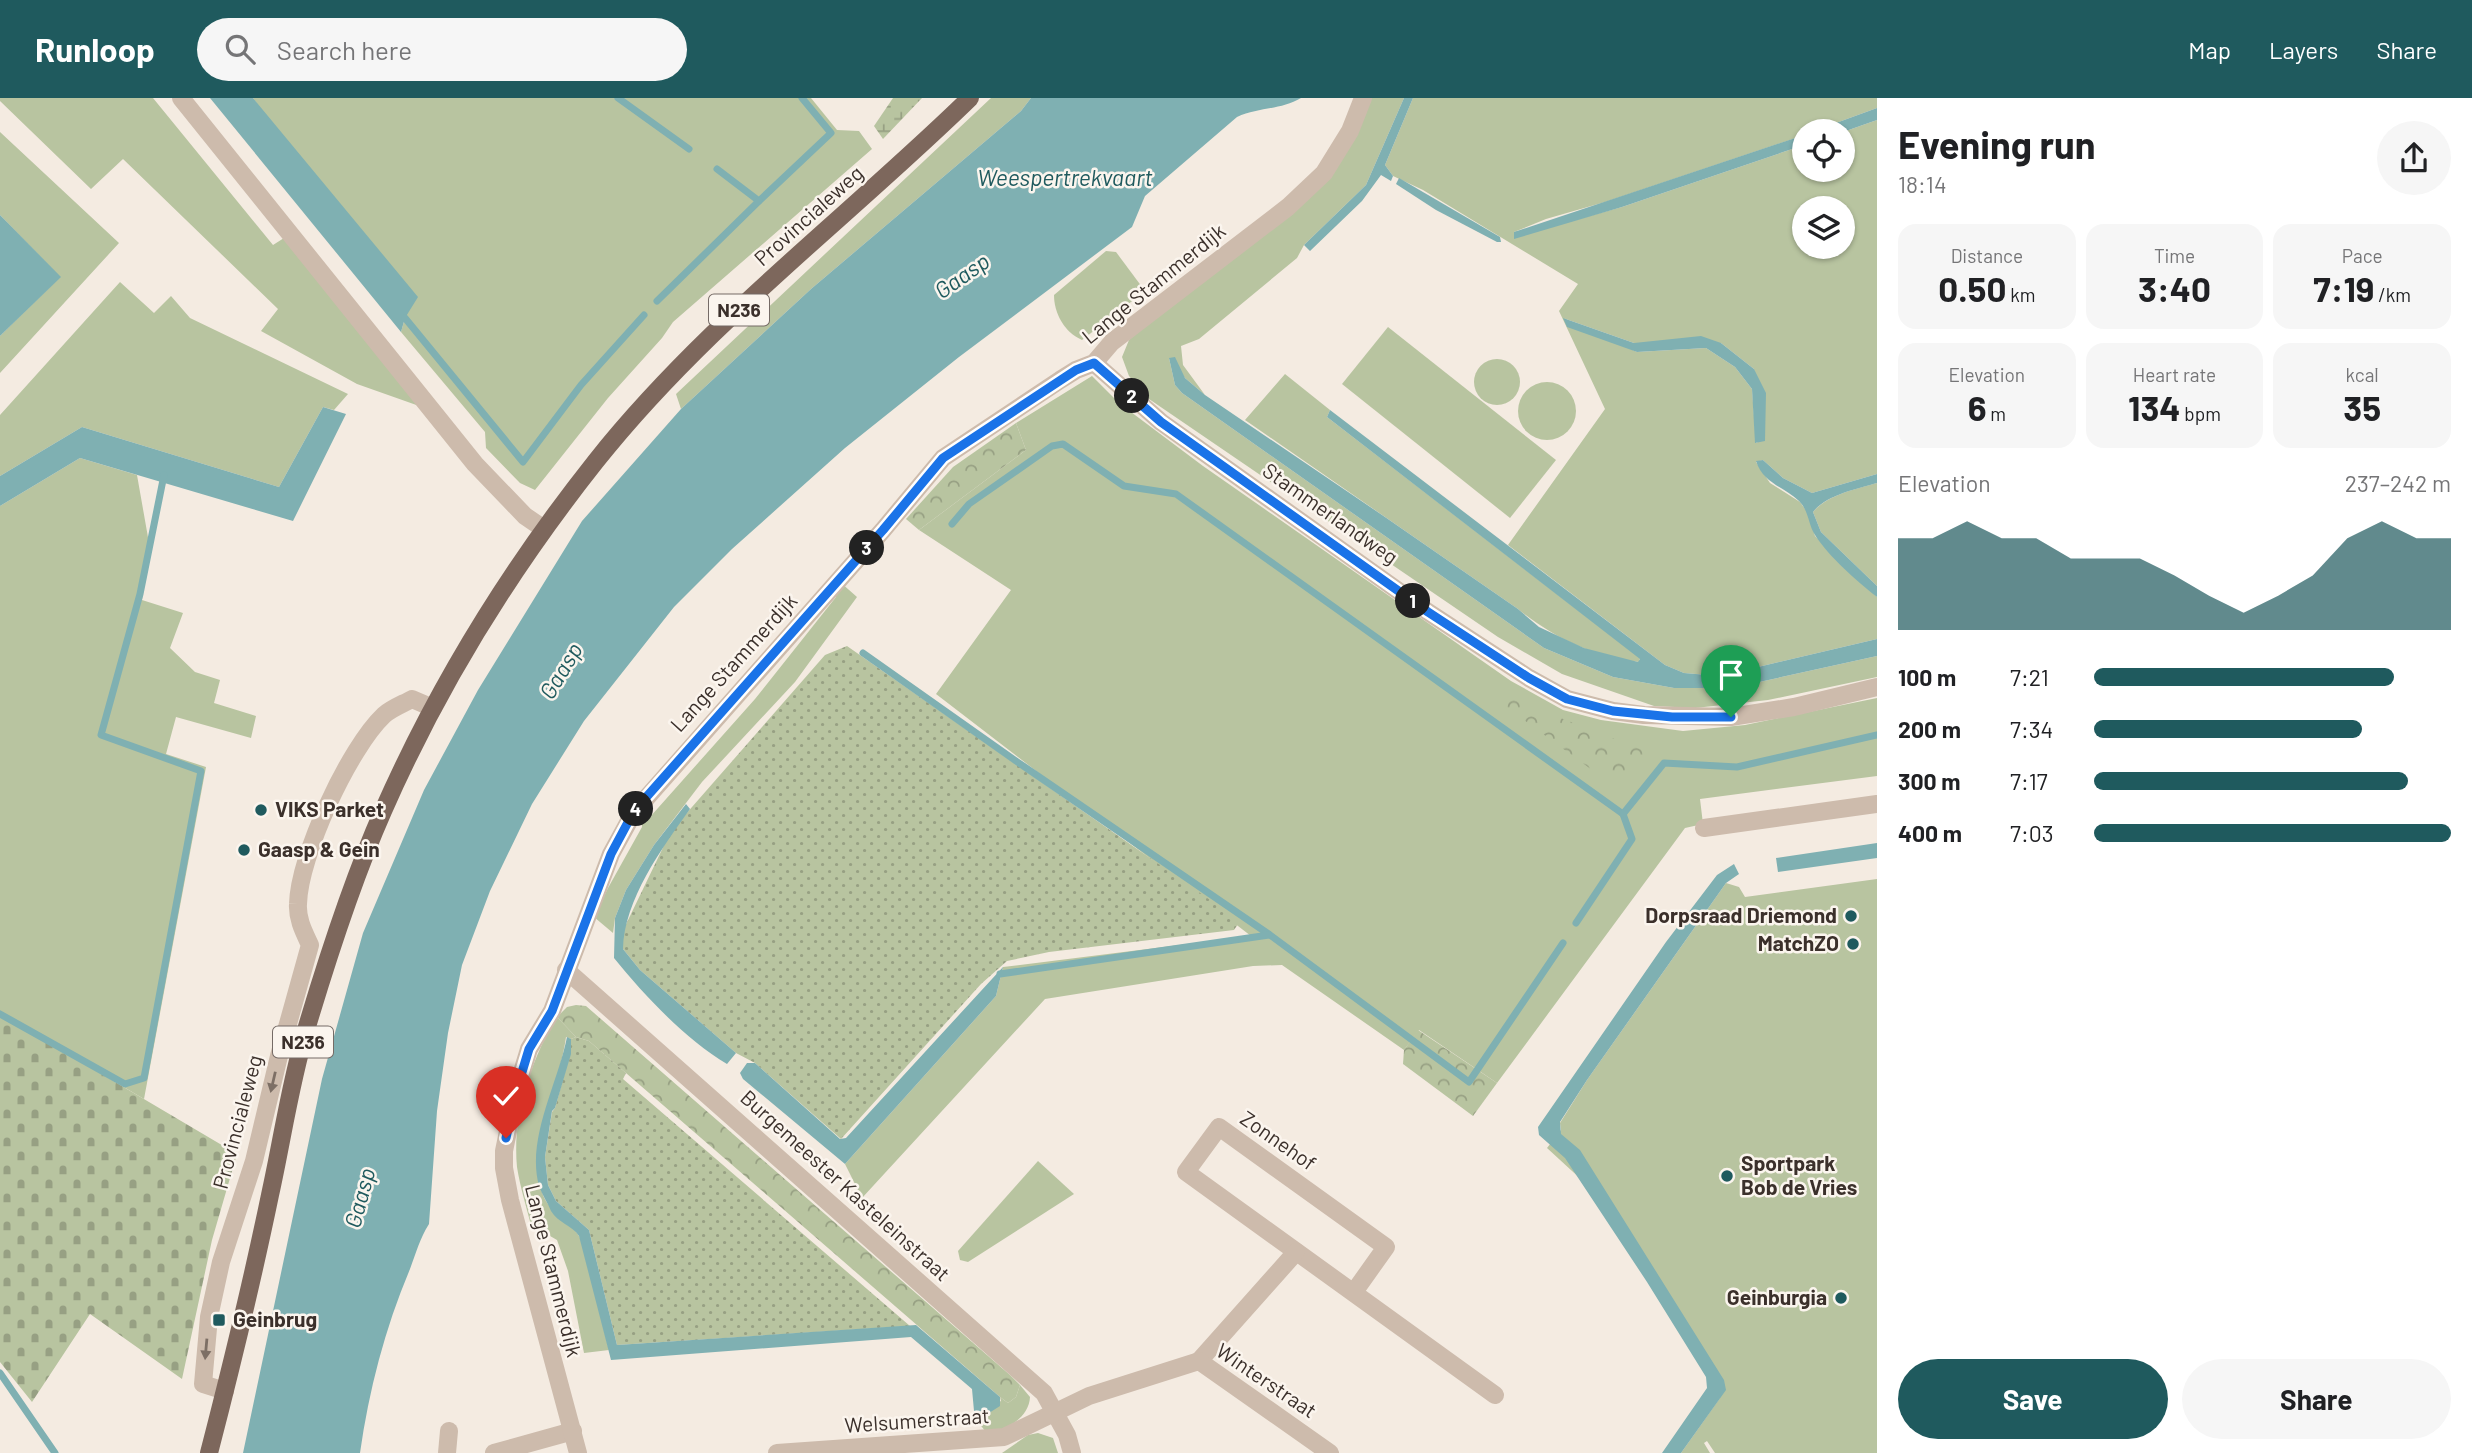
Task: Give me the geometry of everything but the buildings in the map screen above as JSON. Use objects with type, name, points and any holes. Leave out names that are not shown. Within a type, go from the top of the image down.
[{"type":"main road","name":"Provincialeweg","points":[[208,1453],[261,1237],[305,1035],[334,939],[383,812],[433,708],[531,545],[597,460],[662,384],[970,98]]},
{"type":"street","points":[[181,98],[475,464],[525,516],[544,529]]},
{"type":"street","name":"Lange Stammerdijk","points":[[578,1453],[510,1200],[504,1160],[516,1092],[529,1049],[552,1011],[611,854],[634,811],[883,530],[943,458],[1068,374],[1094,363],[1112,342],[1288,207],[1324,173],[1350,131],[1363,98]]},
{"type":"street","name":"Stammerlandweg","points":[[1094,363],[1161,422],[1428,612],[1529,678],[1567,699],[1613,711],[1644,715],[1731,717],[1794,707],[1877,687]]},
{"type":"street","name":"Provincialeweg","points":[[225,1391],[203,1384],[209,1317],[221,1262],[254,1161],[278,1056],[310,945],[301,927],[299,887],[318,827],[335,790],[374,726],[387,713],[412,699],[433,708]]},
{"type":"street","points":[[1704,828],[1877,804]]},
{"type":"street","name":"Burgemeester Kasteleinstraat","points":[[566,970],[1044,1394],[1067,1435],[1072,1453]]},
{"type":"street","name":"Zonnehof","points":[[1354,1292],[1386,1247],[1219,1127],[1186,1172],[1495,1395]]},
{"type":"street","points":[[1199,1361],[1296,1252]]},
{"type":"street","name":"Winterstraat","points":[[1055,1413],[1089,1396],[1199,1361],[1330,1453]]},
{"type":"street","name":"Welsumerstraat","points":[[777,1453],[984,1447],[1055,1413]]},
{"type":"street","points":[[447,1453],[449,1431]]},
{"type":"street","points":[[494,1453],[573,1431]]},
{"type":"green space","points":[[0,98],[153,98],[273,245],[284,238],[422,407],[357,384],[261,331],[278,309],[123,159],[91,189],[0,101]]},
{"type":"green space","points":[[253,98],[811,98],[837,130],[859,131],[872,149],[673,322],[535,490],[520,483],[486,448],[485,432],[401,332],[405,318]]},
{"type":"green space","points":[[893,98],[922,98],[883,139],[874,126]]},
{"type":"green space","points":[[991,98],[1031,98],[1021,111],[811,289],[681,409],[676,394]]},
{"type":"green space","points":[[1368,98],[1404,98],[1366,185],[1304,245],[1297,258],[1199,339],[1181,346],[1183,365],[1205,395],[1185,378],[1169,358],[1175,385],[1182,393],[1544,648],[1613,677],[1674,688],[1732,688],[1877,656],[1877,677],[1768,700],[1695,708],[1654,706],[1562,674],[1498,637],[1149,399],[1129,376],[1122,357],[1129,340],[1178,297],[1302,202]]},
{"type":"green space","points":[[1413,98],[1877,98],[1877,108],[1847,119],[1792,119],[1792,139],[1546,219],[1514,232],[1622,207],[1792,149],[1792,182],[1855,182],[1855,128],[1877,120],[1877,474],[1812,493],[1783,478],[1763,460],[1756,462],[1770,483],[1800,502],[1808,513],[1815,536],[1877,597],[1877,639],[1720,676],[1684,673],[1665,665],[1508,545],[1605,409],[1559,311],[1578,284],[1423,190],[1393,176],[1385,165]],"holes":[[[1563,318],[1634,343],[1721,343],[1754,369],[1760,441],[1756,443],[1752,389],[1735,367],[1706,348],[1637,352]]]},
{"type":"green space","points":[[0,132],[119,243],[0,373],[0,336],[60,277],[0,215]]},
{"type":"green space","points":[[1106,251],[1116,252],[1145,291],[1082,340],[1070,332],[1061,321],[1054,295]]},
{"type":"green space","points":[[120,282],[154,313],[171,296],[190,318],[348,394],[334,410],[323,407],[279,487],[82,427],[0,476],[0,415]]},
{"type":"green space","points":[[1388,327],[1556,460],[1510,518],[1342,384]]},
{"type":"green space","points":[[1497,359],[1513,366],[1520,382],[1513,398],[1497,405],[1481,398],[1474,382],[1481,366]]},
{"type":"green space","points":[[1285,374],[1330,410],[1327,417],[1640,658],[1639,662],[1590,651],[1559,637],[1245,420]]},
{"type":"green space","points":[[1092,376],[1119,403],[1203,466],[1511,681],[1563,710],[1601,720],[1683,731],[1745,725],[1877,698],[1877,776],[1700,799],[1703,824],[1685,828],[1497,1083],[1419,1030],[1404,1050],[1282,965],[1253,966],[1045,999],[862,1198],[845,1164],[996,996],[1003,967],[1251,936],[936,694],[1011,590],[919,530],[1026,450],[1016,423]]},
{"type":"green space","points":[[1547,382],[1558,384],[1571,395],[1576,411],[1574,422],[1563,435],[1547,440],[1536,438],[1523,427],[1518,411],[1520,400],[1531,387]]},
{"type":"green space","points":[[1016,423],[1026,450],[919,530],[906,519],[953,467]]},
{"type":"green space","points":[[80,458],[137,475],[149,543],[142,600],[183,613],[170,648],[195,672],[220,680],[214,703],[256,716],[251,738],[176,717],[166,754],[206,767],[144,1099],[0,1014],[0,506]]},
{"type":"green space","points":[[1877,483],[1877,586],[1821,532],[1813,512],[1834,497]]},
{"type":"green space","points":[[840,582],[857,597],[795,682],[702,782],[654,845],[626,890],[615,918],[613,933],[594,917],[642,827],[641,818],[650,817],[755,699],[836,597]]},
{"type":"green space","points":[[847,646],[1240,921],[1234,930],[1049,952],[1007,961],[981,984],[841,1139],[755,1063],[736,1053],[640,970],[623,949],[616,945],[671,831],[825,655]]},
{"type":"green space","points":[[1512,699],[1648,752],[1618,789],[1502,704]]},
{"type":"green space","name":"Sportpark Bob de Vries","points":[[1877,879],[1877,1453],[1715,1453],[1707,1441],[1704,1443],[1710,1453],[1681,1453],[1720,1398],[1609,1205],[1547,1148],[1561,1130],[1560,1123],[1587,1080],[1726,883],[1739,887],[1745,897]]},
{"type":"green space","points":[[586,1006],[1010,1375],[1020,1385],[1016,1397],[1008,1403],[1000,1397],[589,1041],[576,1037],[557,1017],[567,1007]]},
{"type":"green space","points":[[0,1014],[237,1154],[212,1240],[182,1379],[90,1314],[32,1402],[0,1362]]},
{"type":"green space","points":[[557,1017],[576,1037],[566,1037],[541,1133],[538,1171],[545,1200],[573,1228],[582,1242],[609,1350],[584,1353],[568,1271],[557,1240],[531,1225],[517,1167],[517,1128],[525,1089],[539,1051]]},
{"type":"green space","points":[[1418,1030],[1497,1083],[1473,1116],[1403,1064],[1404,1050]]},
{"type":"green space","points":[[576,1037],[589,1041],[626,1073],[623,1079],[910,1326],[617,1345],[589,1230],[556,1201],[548,1185],[545,1157],[552,1112],[570,1054],[571,1039]]},
{"type":"green space","points":[[1038,1161],[1074,1194],[968,1262],[960,1260],[958,1251]]},
{"type":"green space","points":[[1020,1385],[1030,1397],[1029,1405],[1021,1417],[1001,1429],[986,1432],[974,1417],[974,1411],[978,1413],[1001,1401],[1000,1397],[1008,1403],[1016,1397]]},
{"type":"green space","points":[[1038,1433],[1053,1438],[1058,1453],[1002,1453],[1028,1435]]},
{"type":"water","points":[[210,98],[253,98],[418,297],[405,318],[401,332]]},
{"type":"water","name":"Weespertrekvaart","points":[[1031,98],[1301,98],[1286,105],[1237,117],[1145,196],[1132,227],[959,357],[845,448],[732,549],[674,607],[584,721],[532,804],[490,891],[462,965],[448,1033],[437,1111],[429,1224],[418,1246],[386,1337],[373,1383],[360,1453],[243,1453],[322,1079],[363,933],[424,790],[478,690],[582,521],[681,409],[811,289],[1021,111]]},
{"type":"water","points":[[1404,98],[1413,98],[1385,165],[1393,176],[1391,181],[1381,175],[1362,201],[1310,251],[1304,245],[1366,185]]},
{"type":"water","points":[[1877,108],[1877,120],[1855,128],[1855,119],[1847,119]]},
{"type":"water","points":[[1792,139],[1792,149],[1622,207],[1514,239],[1514,232]]},
{"type":"water","points":[[1399,178],[1500,237],[1501,242],[1436,210],[1396,184]]},
{"type":"water","points":[[0,215],[61,277],[0,336]]},
{"type":"water","points":[[1563,318],[1634,343],[1701,336],[1721,343],[1754,369],[1766,393],[1765,441],[1755,443],[1752,389],[1735,367],[1706,348],[1637,352],[1567,327]]},
{"type":"water","points":[[1175,357],[1185,378],[1205,395],[1518,609],[1539,627],[1584,648],[1638,662],[1640,659],[1327,417],[1330,410],[1665,665],[1684,673],[1720,676],[1877,639],[1877,656],[1732,688],[1674,688],[1613,677],[1544,648],[1182,393],[1175,385],[1169,358]]},
{"type":"water","points":[[323,407],[346,414],[293,521],[80,458],[0,506],[0,476],[82,427],[279,487]]},
{"type":"water","points":[[1763,460],[1783,478],[1812,493],[1877,474],[1877,483],[1834,497],[1813,512],[1821,532],[1877,586],[1877,597],[1828,552],[1813,531],[1799,501],[1774,484],[1759,468],[1756,461]]},
{"type":"water","points":[[686,804],[690,809],[637,893],[625,931],[623,949],[640,970],[736,1053],[727,1064],[696,1043],[666,1016],[614,958],[615,918],[626,890],[654,845]]},
{"type":"water","points":[[1877,843],[1877,858],[1778,872],[1776,858]]},
{"type":"water","points":[[1734,864],[1739,874],[1726,883],[1560,1122],[1561,1134],[1580,1150],[1724,1380],[1726,1390],[1681,1453],[1662,1453],[1707,1388],[1706,1377],[1565,1158],[1539,1135],[1538,1127],[1666,942],[1717,875]]},
{"type":"water","points":[[1003,967],[996,996],[845,1164],[743,1079],[740,1073],[747,1063],[755,1063],[840,1139],[846,1138]]},
{"type":"water","points":[[567,1037],[571,1039],[571,1054],[552,1111],[545,1157],[548,1185],[556,1201],[589,1230],[617,1345],[916,1325],[1000,1397],[1000,1406],[989,1413],[974,1411],[972,1389],[911,1337],[611,1360],[579,1236],[551,1211],[539,1186],[536,1168],[540,1130]]},
{"type":"waterway","points":[[618,98],[689,149]]},
{"type":"waterway","points":[[717,169],[759,201],[831,133],[802,98]]},
{"type":"waterway","points":[[657,301],[759,201]]},
{"type":"waterway","points":[[405,318],[523,462],[581,385],[644,315]]},
{"type":"waterway","points":[[952,524],[969,504],[1052,446],[1063,444],[1124,486],[1176,494],[1623,814],[1632,839],[1576,923]]},
{"type":"waterway","points":[[0,1014],[125,1084],[144,1078],[201,771],[101,735],[140,594],[164,475]]},
{"type":"waterway","points":[[863,653],[1270,935],[1469,1082],[1563,943]]},
{"type":"waterway","points":[[1623,814],[1664,763],[1737,767],[1877,735]]},
{"type":"waterway","points":[[1000,974],[1269,935]]},
{"type":"waterway","points":[[0,1373],[55,1453]]},
{"type":"place","name":"VIKS Parket","points":[[261,810]]},
{"type":"place","name":"Gaasp & Gein","points":[[244,850]]},
{"type":"place","name":"Dorpsraad Driemond","points":[[1851,916]]},
{"type":"place","name":"MatchZO","points":[[1853,944]]},
{"type":"place","name":"Sportpark Bob de Vries","points":[[1727,1176]]},
{"type":"place","name":"Geinburgia","points":[[1841,1298]]},
{"type":"place","name":"Geinbrug","points":[[219,1320]]},
{"type":"route","points":[[506,1138],[529,1049],[552,1011],[611,854],[634,811],[883,530],[943,458],[1076,370],[1094,363],[1161,422],[1428,612],[1529,678],[1567,699],[1613,711],[1672,717],[1731,717]]},
{"type":"water label","name":"Gaasp","points":[[962,276]]},
{"type":"water label","name":"Gaasp","points":[[561,671]]},
{"type":"water label","name":"Gaasp","points":[[360,1198]]}]
